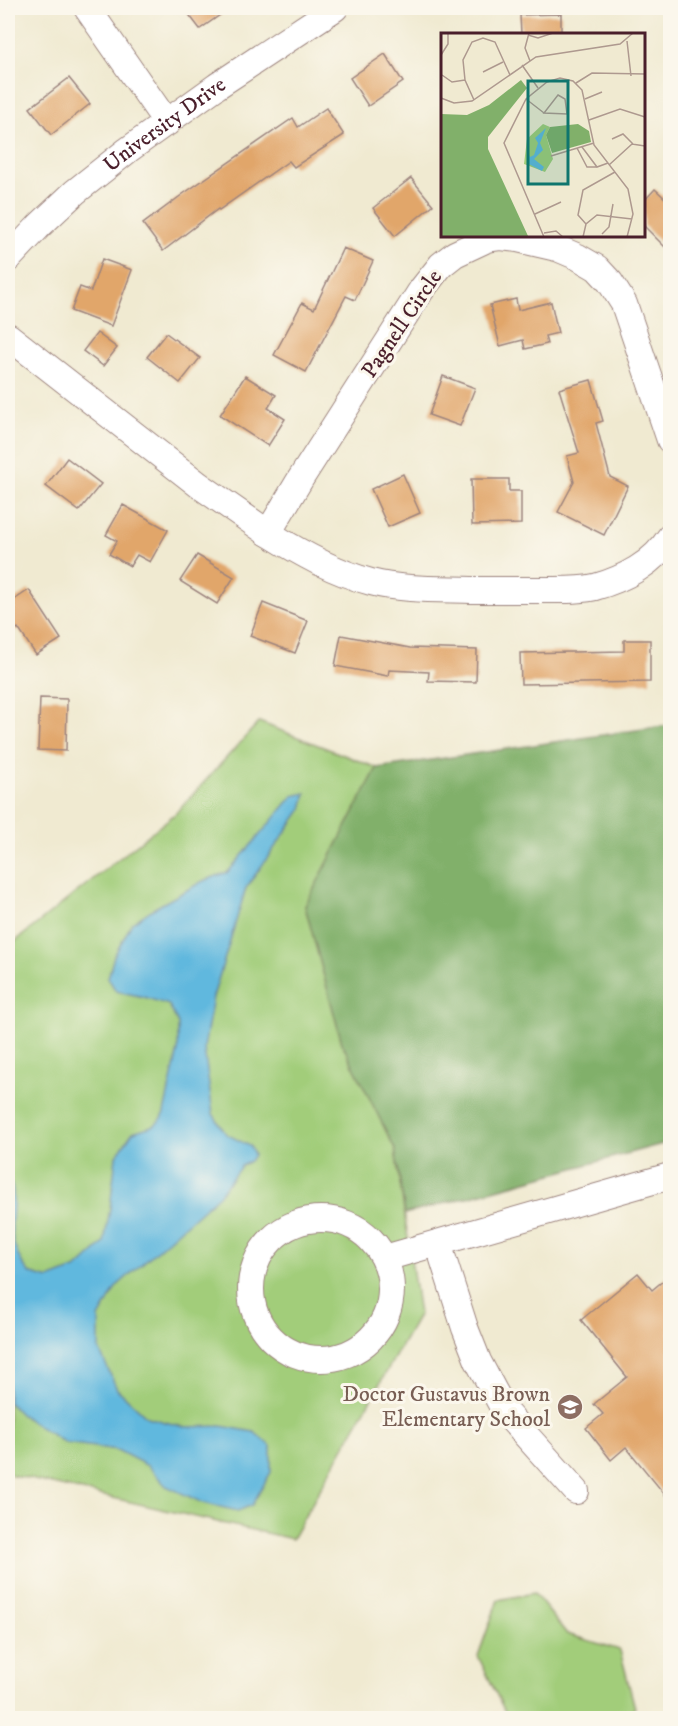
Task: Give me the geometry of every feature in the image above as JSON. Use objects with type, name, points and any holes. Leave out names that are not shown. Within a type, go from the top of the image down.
[{"type":"street","points":[[87,8],[167,123]]},
{"type":"street","name":"University Drive","points":[[8,259],[75,192],[128,150],[218,86],[335,8]]},
{"type":"street","name":"Pagnell Circle","points":[[268,533],[422,289],[441,265],[455,254],[487,239],[518,238],[548,246],[578,257],[597,268],[610,282],[624,304],[670,440]]},
{"type":"street","points":[[8,336],[199,485],[268,533],[298,552],[340,572],[372,583],[504,591],[566,591],[594,587],[632,573],[661,550],[670,537]]},
{"type":"street","points":[[385,1258],[670,1176]]},
{"type":"street","points":[[323,1218],[354,1226],[378,1246],[385,1258],[391,1275],[390,1306],[376,1334],[351,1353],[335,1358],[320,1359],[289,1352],[276,1343],[257,1318],[252,1303],[253,1272],[267,1243],[292,1224],[323,1218]]},
{"type":"street","points":[[438,1243],[465,1328],[478,1361],[494,1391],[507,1413],[576,1491]]},
{"type":"green space","points":[[259,722],[377,768],[305,906],[342,1043],[395,1149],[419,1314],[292,1539],[8,1474],[8,947],[176,813]]},
{"type":"green space","points":[[670,725],[670,1142],[405,1214],[395,1149],[342,1043],[305,906],[377,768]]},
{"type":"green space","points":[[534,1593],[567,1634],[620,1650],[635,1708],[617,1718],[508,1718],[478,1656],[498,1600]]},
{"type":"water","points":[[306,793],[302,809],[246,888],[213,997],[204,1048],[213,1114],[226,1134],[250,1146],[254,1155],[250,1161],[241,1166],[219,1195],[117,1286],[99,1318],[99,1349],[117,1389],[147,1417],[184,1427],[221,1426],[254,1432],[271,1446],[271,1472],[252,1505],[238,1511],[203,1503],[166,1486],[148,1466],[117,1450],[65,1443],[21,1415],[8,1402],[8,1177],[13,1189],[13,1241],[29,1273],[49,1279],[77,1268],[104,1243],[116,1156],[133,1132],[155,1125],[163,1117],[178,1050],[178,1024],[169,1005],[116,991],[108,978],[114,956],[132,923],[203,881],[228,872],[293,796]]},
{"type":"building","points":[[184,8],[230,8],[200,29]]},
{"type":"building","points":[[561,14],[561,33],[521,33],[520,15]]},
{"type":"building","points":[[385,54],[403,82],[368,106],[350,78]]},
{"type":"building","points":[[69,78],[90,104],[51,135],[30,108]]},
{"type":"building","points":[[326,108],[344,135],[294,167],[289,161],[218,209],[163,251],[143,224],[293,118],[298,127]]},
{"type":"building","points":[[411,178],[433,205],[395,236],[373,208]]},
{"type":"building","points":[[655,189],[670,203],[670,252],[645,227],[645,200]]},
{"type":"building","points":[[343,248],[373,261],[355,300],[346,296],[306,372],[274,355],[302,303],[314,309]]},
{"type":"building","points":[[102,259],[132,270],[111,326],[71,311],[80,287],[91,291]]},
{"type":"building","points":[[516,299],[518,310],[551,302],[558,333],[545,336],[547,344],[525,349],[523,340],[500,346],[490,305]]},
{"type":"building","points":[[97,333],[117,348],[103,366],[83,351]]},
{"type":"building","points":[[166,333],[200,358],[180,383],[147,357]]},
{"type":"building","points":[[245,376],[276,395],[268,408],[285,419],[268,446],[220,415]]},
{"type":"building","points":[[443,376],[475,388],[460,426],[429,415]]},
{"type":"building","points":[[591,380],[603,421],[596,423],[610,477],[628,486],[604,535],[558,512],[574,482],[567,456],[579,453],[559,389]]},
{"type":"building","points":[[67,458],[101,484],[79,511],[46,486]]},
{"type":"building","points":[[403,474],[420,513],[388,527],[371,489]]},
{"type":"building","points":[[471,479],[509,479],[509,491],[521,491],[521,524],[472,525]]},
{"type":"building","points":[[123,505],[168,530],[150,562],[137,555],[130,566],[109,554],[117,541],[106,535]]},
{"type":"building","points":[[197,555],[234,577],[217,604],[180,581]]},
{"type":"building","points":[[29,590],[61,639],[36,655],[18,628],[8,635],[8,604]]},
{"type":"building","points":[[263,603],[308,621],[295,653],[250,636]]},
{"type":"building","points":[[341,635],[410,648],[477,650],[476,682],[428,681],[429,672],[389,670],[388,676],[335,666]]},
{"type":"building","points":[[624,640],[650,640],[650,682],[521,684],[520,653],[624,651]]},
{"type":"building","points":[[40,698],[67,699],[66,751],[38,750]]},
{"type":"building","points":[[638,1273],[652,1290],[670,1275],[670,1501],[626,1447],[611,1460],[586,1428],[603,1414],[594,1404],[627,1377],[581,1320]]},
{"type":"place","name":"Doctor Gustavus Brown Elementary School","points":[[570,1407]]}]
